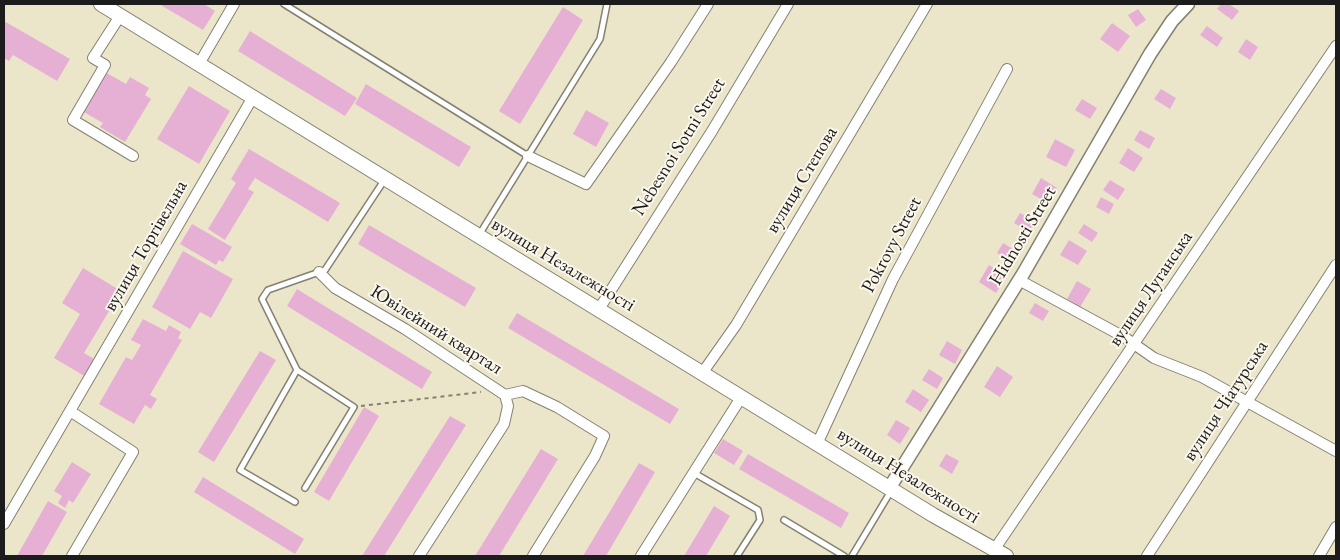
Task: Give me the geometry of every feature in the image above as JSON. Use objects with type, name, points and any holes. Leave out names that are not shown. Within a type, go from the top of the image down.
[{"type":"main road","name":"вулиця Незалежності","points":[[101,4],[1000,553]]},
{"type":"street","points":[[199,64],[234,4]]},
{"type":"street","points":[[528,156],[586,184],[671,62],[708,4]]},
{"type":"street","name":"Nebesnoi Sotni Street","points":[[599,309],[712,131],[788,4]]},
{"type":"street","name":"вулиця Степова","points":[[703,372],[742,317],[927,4]]},
{"type":"street","name":"Hidnosti Street","points":[[891,488],[1019,280],[1150,54],[1172,21],[1188,4]]},
{"type":"street","points":[[120,16],[93,58],[105,65],[72,120],[132,156]]},
{"type":"street","name":"вулиця Луганська","points":[[1000,553],[1135,344],[1336,46]]},
{"type":"street","name":"Pokrovy Street","points":[[818,442],[893,279],[1007,69]]},
{"type":"street","name":"вулиця Торгівельна","points":[[4,524],[253,97]]},
{"type":"street","name":"вулиця Чіатурська","points":[[1147,556],[1336,265]]},
{"type":"street","name":"Ювілейний квартал","points":[[319,272],[336,288],[501,392],[508,406],[504,424],[419,556]]},
{"type":"street","points":[[1019,280],[1135,344],[1154,358],[1202,377],[1336,451]]},
{"type":"street","points":[[501,392],[523,391],[557,407],[604,436],[594,456],[533,556]]},
{"type":"street","points":[[641,556],[742,396]]},
{"type":"street","points":[[70,412],[133,452],[72,556]]},
{"type":"street","points":[[1319,556],[1336,527]]},
{"type":"lane","points":[[284,4],[528,156]]},
{"type":"lane","points":[[479,236],[600,39],[607,4]]},
{"type":"lane","points":[[305,488],[354,407],[297,370],[262,299],[268,290],[325,270],[386,178]]},
{"type":"lane","points":[[295,502],[240,470],[297,370]]},
{"type":"lane","points":[[694,474],[758,510],[760,520],[737,556]]},
{"type":"lane","points":[[852,556],[891,488]]},
{"type":"lane","points":[[784,520],[844,556]]},
{"type":"path","points":[[354,407],[501,392]]},
{"type":"building","points":[[159,4],[204,4],[215,11],[203,30]]},
{"type":"building","points":[[1221,4],[1229,4],[1239,11],[1232,20],[1217,9]]},
{"type":"building","points":[[563,7],[583,20],[520,124],[499,111]]},
{"type":"building","points":[[1138,9],[1146,20],[1136,27],[1128,15]]},
{"type":"building","points":[[4,21],[70,59],[57,81],[13,55],[9,61],[4,58]]},
{"type":"building","points":[[1112,23],[1130,36],[1118,52],[1100,39]]},
{"type":"building","points":[[1207,26],[1223,38],[1217,47],[1200,35]]},
{"type":"building","points":[[250,31],[357,98],[345,116],[238,51]]},
{"type":"building","points":[[1246,39],[1258,47],[1250,60],[1238,52]]},
{"type":"building","points":[[105,72],[126,84],[130,77],[149,88],[145,95],[151,99],[125,142],[100,127],[103,123],[82,111]]},
{"type":"building","points":[[366,84],[471,147],[459,167],[355,104]]},
{"type":"building","points":[[189,86],[230,111],[199,164],[157,139]]},
{"type":"building","points":[[1161,89],[1176,98],[1170,109],[1154,99]]},
{"type":"building","points":[[1082,99],[1097,108],[1090,119],[1075,110]]},
{"type":"building","points":[[586,110],[609,123],[596,147],[573,134]]},
{"type":"building","points":[[1140,130],[1155,138],[1149,149],[1134,140]]},
{"type":"building","points":[[1055,139],[1075,150],[1066,167],[1046,157]]},
{"type":"building","points":[[1128,148],[1143,158],[1134,172],[1119,163]]},
{"type":"building","points":[[249,149],[340,203],[328,222],[255,178],[248,189],[254,192],[225,240],[208,229],[236,183],[231,179]]},
{"type":"building","points":[[1041,178],[1057,188],[1048,203],[1032,194]]},
{"type":"building","points":[[1110,180],[1125,189],[1118,200],[1103,190]]},
{"type":"building","points":[[1101,197],[1114,204],[1109,214],[1096,207]]},
{"type":"building","points":[[1020,213],[1035,221],[1029,232],[1014,223]]},
{"type":"building","points":[[192,224],[232,247],[223,262],[219,260],[216,265],[180,244]]},
{"type":"building","points":[[1084,224],[1098,233],[1092,242],[1078,233]]},
{"type":"building","points":[[369,225],[476,288],[465,307],[358,244]]},
{"type":"building","points":[[1069,240],[1087,251],[1078,265],[1060,255]]},
{"type":"building","points":[[1003,243],[1018,252],[1013,262],[997,253]]},
{"type":"building","points":[[183,251],[233,279],[211,318],[200,312],[190,329],[152,307]]},
{"type":"building","points":[[989,265],[1006,276],[996,293],[979,282]]},
{"type":"building","points":[[83,268],[121,291],[84,353],[96,360],[86,377],[54,358],[80,314],[62,303]]},
{"type":"building","points":[[1077,281],[1091,289],[1080,307],[1067,299]]},
{"type":"building","points":[[297,289],[432,372],[422,389],[287,306]]},
{"type":"building","points":[[1035,303],[1049,311],[1043,321],[1029,313]]},
{"type":"building","points":[[517,313],[679,409],[670,424],[508,328]]},
{"type":"building","points":[[143,319],[166,331],[169,325],[181,332],[178,338],[182,340],[150,395],[157,399],[151,409],[145,405],[134,424],[99,404],[126,357],[132,360],[141,345],[131,340]]},
{"type":"building","points":[[947,341],[962,350],[955,364],[939,355]]},
{"type":"building","points":[[260,351],[276,360],[214,462],[198,452]]},
{"type":"building","points":[[997,366],[1013,377],[1000,397],[984,387]]},
{"type":"building","points":[[929,369],[943,378],[937,389],[922,380]]},
{"type":"building","points":[[913,389],[929,400],[921,412],[905,402]]},
{"type":"building","points":[[364,407],[379,416],[329,501],[314,492]]},
{"type":"building","points":[[450,416],[466,425],[384,556],[362,556]]},
{"type":"building","points":[[896,420],[910,428],[900,444],[887,435]]},
{"type":"building","points":[[723,439],[743,451],[734,465],[714,453]]},
{"type":"building","points":[[541,449],[558,459],[499,556],[475,556]]},
{"type":"building","points":[[748,454],[849,513],[841,528],[739,469]]},
{"type":"building","points":[[946,454],[959,461],[952,474],[939,466]]},
{"type":"building","points":[[72,462],[91,474],[73,503],[69,500],[65,508],[58,503],[62,496],[54,491]]},
{"type":"building","points":[[639,463],[655,472],[606,556],[583,556]]},
{"type":"building","points":[[203,477],[304,539],[295,554],[194,492]]},
{"type":"building","points":[[48,501],[67,512],[42,556],[17,556]]},
{"type":"building","points":[[714,506],[730,516],[706,556],[684,556]]}]
